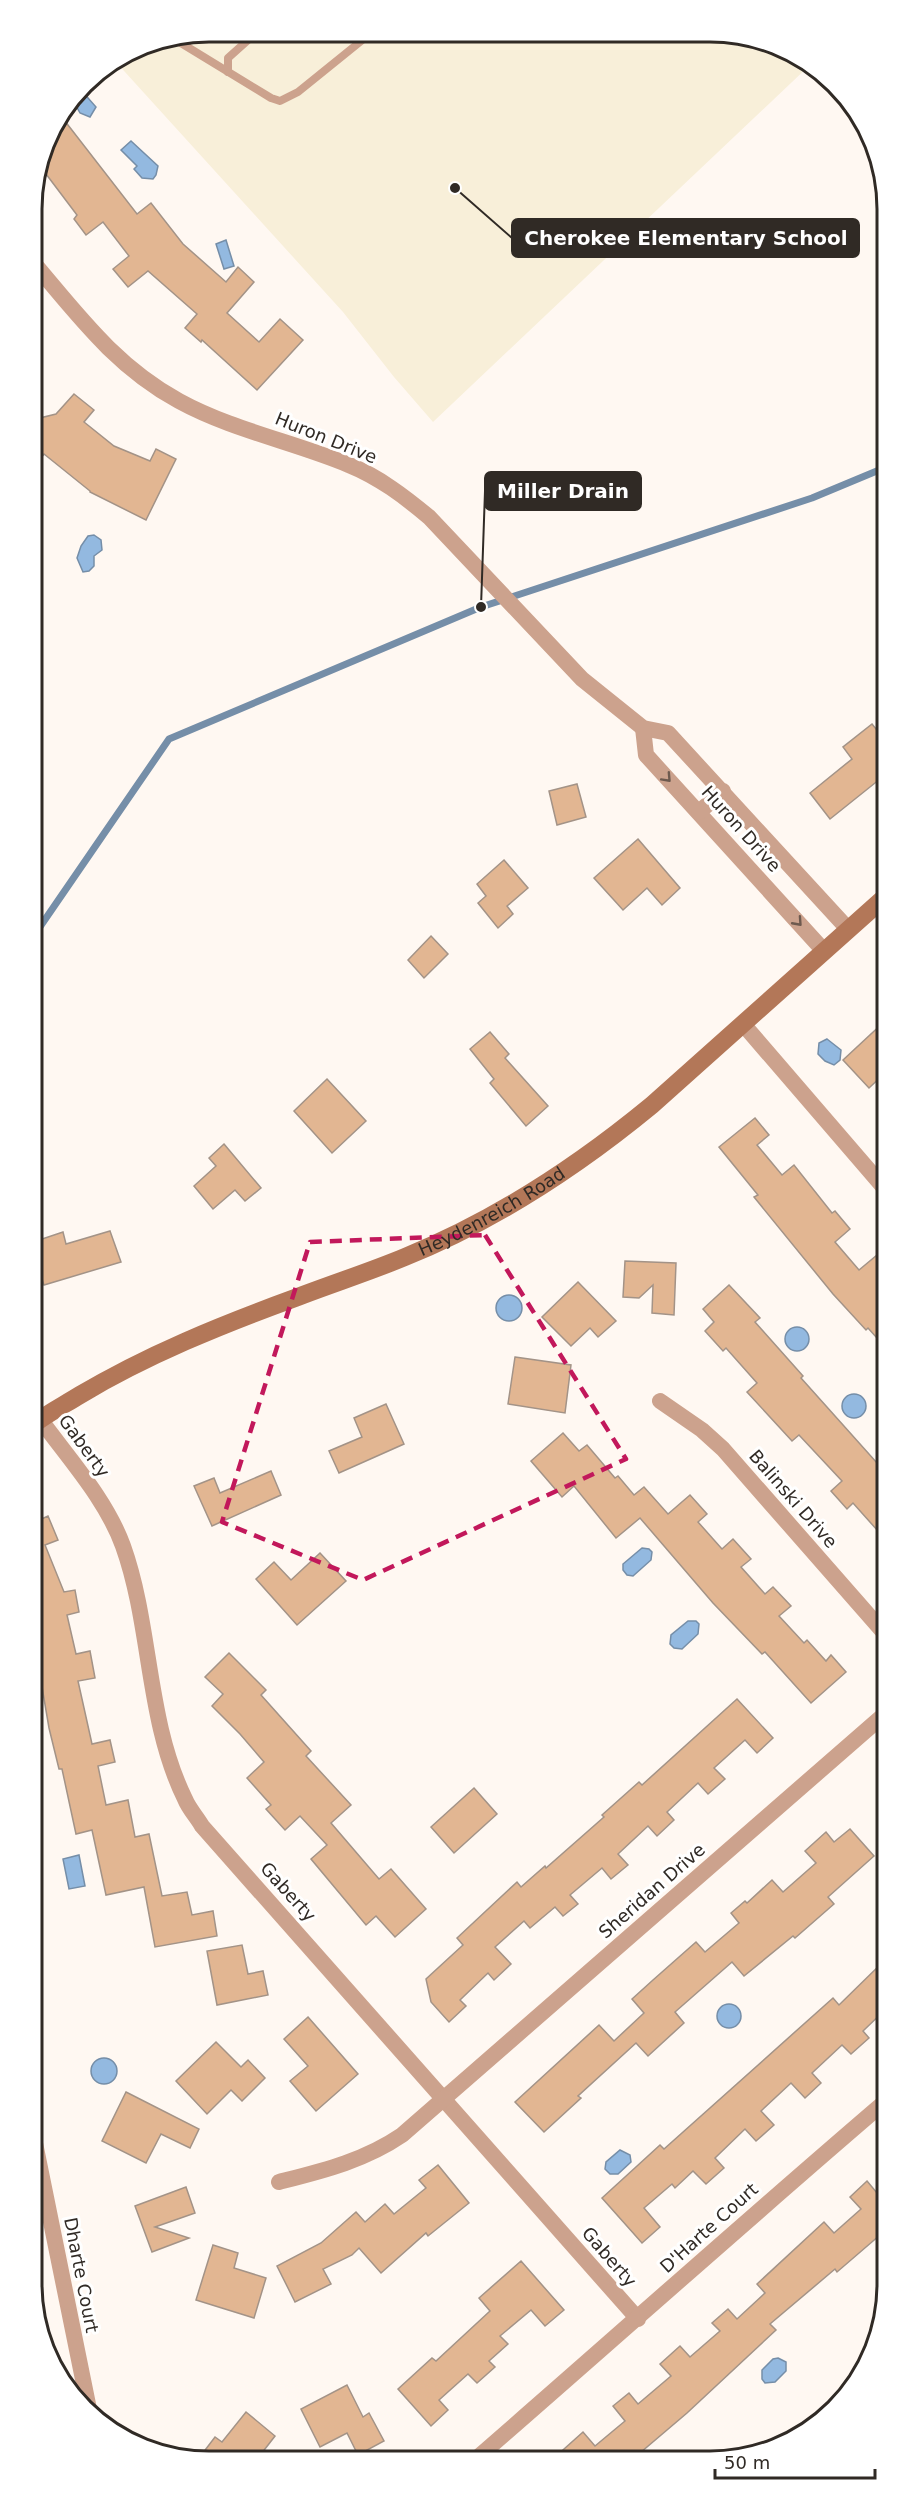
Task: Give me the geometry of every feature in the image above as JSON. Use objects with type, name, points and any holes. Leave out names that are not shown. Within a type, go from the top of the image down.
[{"type":"street","name":"Huron Drive","points":[[42,273],[101,342],[128,368],[155,387],[208,415],[350,465],[406,498],[429,517],[582,679],[643,728],[668,733],[848,929]]},
{"type":"street","name":"Huron Drive","points":[[643,728],[646,755],[824,951]]},
{"type":"street","points":[[699,812],[723,791]]},
{"type":"street","name":"Heydenreich Road","points":[[42,1419],[95,1386],[154,1355],[292,1299],[405,1258],[451,1237],[544,1184],[622,1129],[877,904]]},
{"type":"street","points":[[743,1024],[877,1168]]},
{"type":"street","name":"Balinski Drive","points":[[660,1401],[702,1430],[723,1449],[877,1625]]},
{"type":"street","name":"Gaberty","points":[[42,1428],[92,1488],[122,1544],[132,1576],[164,1742],[186,1801],[210,1835],[638,2319]]},
{"type":"street","name":"Sheridan Drive","points":[[279,2182],[375,2153],[402,2135],[877,1721]]},
{"type":"street","name":"D'Harte Court","points":[[485,2451],[877,2109]]},
{"type":"street","name":"Dharte Court","points":[[42,2177],[87,2397]]},
{"type":"lane","points":[[228,72],[226,64],[228,58],[246,42]]},
{"type":"lane","points":[[183,44],[271,98],[280,101],[298,92],[360,42]]},
{"type":"highlighted area","points":[[485,1235],[626,1459],[363,1580],[222,1522],[310,1242]]},
{"type":"shaded area","points":[[198,42],[721,42],[764,51],[794,64],[804,71],[433,422],[343,312],[121,67],[155,51]]},
{"type":"water","points":[[86,96],[96,107],[90,117],[80,113],[77,107]]},
{"type":"water","points":[[131,141],[158,166],[153,179],[142,178],[134,169],[137,166],[121,150]]},
{"type":"water","points":[[226,240],[234,266],[224,269],[216,244]]},
{"type":"water","points":[[94,535],[101,540],[102,550],[94,556],[94,566],[89,571],[83,572],[77,558],[88,536]]},
{"type":"water","points":[[827,1039],[841,1050],[840,1060],[834,1065],[825,1061],[818,1054],[819,1043]]},
{"type":"water","points":[[509,1295],[518,1299],[522,1308],[518,1317],[509,1321],[500,1317],[496,1308],[500,1299]]},
{"type":"water","points":[[797,1327],[805,1331],[809,1339],[805,1347],[797,1351],[789,1347],[785,1339],[789,1331]]},
{"type":"water","points":[[854,1394],[863,1397],[866,1406],[863,1415],[854,1418],[845,1415],[842,1406],[845,1397]]},
{"type":"water","points":[[642,1548],[652,1552],[651,1560],[633,1576],[627,1575],[623,1570],[623,1564]]},
{"type":"water","points":[[688,1621],[696,1621],[699,1624],[698,1634],[682,1649],[674,1648],[670,1644],[671,1635]]},
{"type":"water","points":[[79,1855],[85,1886],[69,1889],[63,1859]]},
{"type":"water","points":[[729,2004],[738,2007],[741,2016],[738,2025],[729,2028],[720,2025],[717,2016],[720,2007]]},
{"type":"water","points":[[104,2058],[113,2062],[117,2071],[113,2080],[104,2084],[95,2080],[91,2071],[95,2062]]},
{"type":"water","points":[[620,2150],[630,2155],[631,2162],[618,2174],[610,2174],[605,2169],[606,2162]]},
{"type":"water","points":[[778,2358],[786,2362],[786,2371],[775,2382],[765,2383],[762,2379],[762,2370],[773,2359]]},
{"type":"building","points":[[66,123],[137,214],[151,203],[183,244],[226,282],[238,267],[254,282],[227,313],[259,342],[280,319],[303,340],[257,390],[202,340],[201,342],[185,328],[197,314],[148,271],[128,287],[113,269],[129,256],[103,222],[86,235],[74,219],[77,215],[46,174],[51,155]]},
{"type":"building","points":[[74,394],[94,410],[84,422],[114,446],[150,461],[156,449],[176,459],[146,520],[90,492],[44,454],[42,457],[42,418],[56,414]]},
{"type":"building","points":[[872,724],[877,730],[877,781],[830,819],[810,793],[852,759],[843,747]]},
{"type":"building","points":[[577,784],[586,817],[557,825],[549,791]]},
{"type":"building","points":[[638,839],[680,888],[662,905],[647,888],[623,910],[594,878]]},
{"type":"building","points":[[504,860],[528,888],[507,906],[513,914],[498,928],[478,903],[486,896],[477,884]]},
{"type":"building","points":[[431,936],[448,954],[424,978],[408,960]]},
{"type":"building","points":[[877,1028],[877,1080],[869,1088],[843,1060]]},
{"type":"building","points":[[490,1032],[509,1054],[505,1058],[548,1106],[526,1126],[490,1083],[494,1079],[470,1049]]},
{"type":"building","points":[[327,1079],[366,1121],[332,1153],[294,1111]]},
{"type":"building","points":[[755,1118],[769,1135],[757,1145],[782,1175],[794,1165],[832,1213],[835,1211],[850,1229],[835,1242],[859,1270],[877,1255],[877,1338],[868,1328],[866,1330],[833,1294],[754,1197],[758,1195],[719,1147]]},
{"type":"building","points":[[224,1144],[261,1188],[245,1201],[235,1190],[213,1209],[194,1186],[216,1166],[209,1158]]},
{"type":"building","points":[[110,1231],[121,1262],[44,1285],[42,1239],[63,1232],[66,1244]]},
{"type":"building","points":[[625,1261],[676,1263],[674,1315],[652,1313],[653,1285],[639,1298],[623,1297]]},
{"type":"building","points":[[578,1282],[616,1321],[598,1337],[590,1328],[571,1346],[542,1317]]},
{"type":"building","points":[[729,1285],[760,1318],[755,1322],[803,1376],[801,1378],[877,1463],[877,1530],[853,1503],[847,1509],[831,1491],[842,1481],[799,1435],[792,1441],[747,1392],[757,1383],[726,1348],[723,1351],[705,1331],[714,1322],[703,1309]]},
{"type":"building","points":[[515,1357],[571,1365],[565,1413],[508,1404]]},
{"type":"building","points":[[386,1404],[404,1444],[339,1473],[329,1451],[362,1437],[354,1418]]},
{"type":"building","points":[[563,1433],[579,1451],[587,1445],[615,1478],[618,1476],[634,1495],[644,1487],[668,1514],[690,1495],[707,1514],[698,1522],[722,1549],[733,1539],[751,1559],[741,1567],[765,1594],[773,1587],[791,1606],[779,1616],[804,1643],[807,1640],[826,1661],[831,1655],[846,1672],[811,1703],[765,1652],[762,1654],[713,1603],[640,1518],[616,1538],[574,1486],[562,1497],[531,1461]]},
{"type":"building","points":[[271,1471],[281,1495],[212,1526],[194,1486],[214,1478],[220,1493]]},
{"type":"building","points":[[48,1516],[58,1540],[45,1545],[64,1592],[75,1590],[79,1612],[67,1615],[76,1654],[90,1651],[95,1678],[78,1681],[92,1744],[110,1740],[115,1762],[98,1766],[106,1805],[128,1800],[135,1837],[149,1834],[162,1896],[187,1892],[192,1915],[213,1911],[217,1936],[155,1947],[144,1887],[106,1895],[92,1830],[76,1834],[62,1769],[59,1769],[49,1728],[42,1687],[42,1519]]},
{"type":"building","points":[[320,1553],[346,1581],[297,1625],[256,1579],[274,1562],[291,1580]]},
{"type":"building","points":[[229,1653],[266,1690],[261,1695],[311,1751],[306,1756],[351,1805],[331,1823],[379,1879],[391,1869],[426,1909],[395,1937],[376,1916],[366,1925],[311,1859],[327,1845],[300,1816],[285,1830],[266,1809],[271,1805],[247,1778],[264,1762],[212,1706],[223,1694],[205,1677]]},
{"type":"building","points":[[737,1699],[773,1738],[757,1753],[745,1740],[714,1768],[725,1779],[708,1794],[698,1783],[667,1812],[674,1820],[657,1836],[648,1826],[618,1854],[628,1865],[611,1879],[602,1868],[570,1895],[578,1904],[563,1916],[555,1907],[530,1928],[524,1921],[495,1947],[511,1964],[494,1980],[488,1973],[460,2000],[466,2006],[449,2022],[431,2002],[426,1979],[463,1945],[457,1938],[517,1882],[521,1887],[545,1866],[546,1868],[604,1817],[602,1815],[639,1782],[642,1785]]},
{"type":"building","points":[[474,1788],[497,1814],[454,1853],[431,1827]]},
{"type":"building","points":[[850,1829],[874,1856],[828,1897],[834,1904],[795,1938],[793,1936],[744,1976],[732,1962],[675,2012],[684,2023],[648,2056],[636,2043],[578,2096],[581,2098],[544,2132],[515,2102],[599,2025],[614,2041],[644,2013],[632,1999],[653,1980],[696,1942],[705,1952],[739,1923],[731,1913],[745,1901],[747,1903],[772,1880],[783,1892],[816,1863],[805,1851],[826,1832],[834,1842]]},
{"type":"building","points":[[242,1945],[248,1974],[263,1971],[268,1995],[217,2005],[207,1951]]},
{"type":"building","points":[[877,1968],[877,2018],[863,2031],[869,2038],[851,2054],[842,2045],[812,2073],[821,2083],[805,2098],[791,2083],[761,2111],[774,2125],[756,2141],[745,2129],[715,2158],[724,2168],[706,2184],[693,2171],[675,2188],[672,2184],[644,2208],[660,2227],[642,2243],[602,2198],[660,2145],[664,2149],[833,1998],[839,2005]]},
{"type":"building","points":[[308,2017],[358,2074],[316,2111],[290,2081],[308,2066],[284,2039]]},
{"type":"building","points":[[216,2042],[241,2067],[248,2060],[265,2078],[242,2101],[231,2090],[207,2114],[176,2081]]},
{"type":"building","points":[[126,2092],[199,2129],[190,2148],[161,2134],[146,2163],[102,2141]]},
{"type":"building","points":[[438,2165],[469,2203],[428,2236],[426,2233],[381,2273],[359,2248],[352,2255],[323,2269],[331,2284],[295,2302],[277,2266],[321,2243],[356,2212],[365,2222],[385,2204],[394,2214],[426,2188],[419,2180]]},
{"type":"building","points":[[867,2181],[877,2193],[877,2238],[837,2272],[835,2269],[770,2324],[776,2330],[687,2413],[642,2451],[562,2451],[583,2432],[595,2446],[625,2421],[613,2406],[629,2393],[638,2404],[671,2376],[660,2364],[680,2346],[690,2357],[720,2331],[712,2323],[728,2309],[737,2319],[765,2293],[757,2284],[824,2222],[834,2233],[861,2209],[850,2197]]},
{"type":"building","points":[[186,2187],[195,2213],[155,2227],[189,2238],[152,2252],[135,2206]]},
{"type":"building","points":[[213,2245],[238,2253],[234,2268],[266,2278],[254,2318],[196,2300]]},
{"type":"building","points":[[521,2261],[564,2310],[545,2326],[531,2310],[500,2336],[508,2344],[489,2361],[495,2367],[477,2383],[468,2374],[439,2400],[448,2410],[431,2426],[398,2389],[432,2358],[436,2361],[490,2311],[479,2298]]},
{"type":"building","points":[[347,2385],[363,2417],[369,2413],[384,2441],[365,2451],[356,2451],[347,2433],[320,2447],[301,2409]]},
{"type":"building","points":[[246,2412],[275,2436],[263,2451],[204,2451],[215,2437],[222,2442]]},
{"type":"waterway","points":[[42,924],[169,739],[481,607],[812,498],[877,471]]},
{"type":"place","name":"Cherokee Elementary School","points":[[455,188]]},
{"type":"place","name":"Miller Drain","points":[[481,607]]}]
